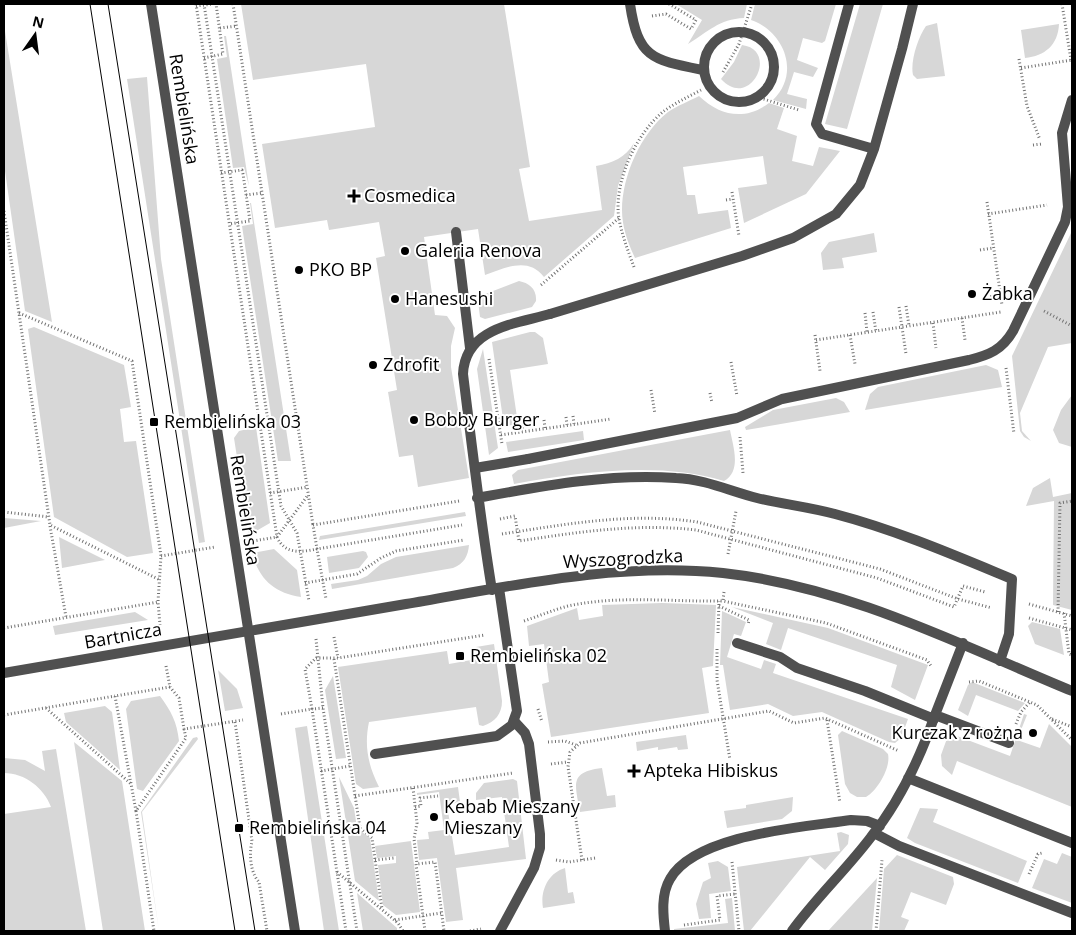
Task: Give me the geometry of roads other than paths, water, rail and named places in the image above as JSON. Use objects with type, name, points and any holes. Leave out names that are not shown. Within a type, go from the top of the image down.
[{"type":"street","name":"Rembielińska","points":[[151,4],[295,931]]},
{"type":"street","points":[[630,4],[637,38],[648,51],[676,65],[703,70]]},
{"type":"street","points":[[849,4],[816,115],[816,127],[822,134],[874,149]]},
{"type":"street","points":[[375,754],[497,736],[509,729],[514,721],[517,706],[505,628],[495,589],[477,498],[463,374],[464,360],[470,348],[486,334],[742,256],[793,238],[836,214],[860,185],[874,149],[913,4]]},
{"type":"street","points":[[743,32],[754,35],[763,41],[774,60],[774,71],[771,81],[757,97],[735,102],[720,97],[708,85],[703,70],[708,49],[714,41],[723,35],[743,32]]},
{"type":"street","points":[[475,468],[740,417],[776,401],[981,357],[996,351],[1005,344],[1063,228],[1067,202],[1062,133],[1072,100]]},
{"type":"street","points":[[456,232],[470,348]]},
{"type":"street","points":[[477,498],[553,484],[676,478],[694,480],[758,498],[833,513],[875,526],[1012,579],[1009,634],[1000,661]]},
{"type":"street","name":"Wyszogrodzka","points":[[248,631],[568,577],[675,569],[725,574],[794,585],[826,593],[963,643],[1000,661],[1072,691]]},
{"type":"street","name":"Bartnicza","points":[[4,673],[248,631]]},
{"type":"street","points":[[737,643],[780,657],[797,668],[1009,743]]},
{"type":"street","points":[[792,931],[877,829],[908,778],[963,643]]},
{"type":"street","points":[[500,931],[534,868],[538,855],[540,834],[529,744],[523,729],[514,721]]},
{"type":"street","points":[[908,778],[1072,843]]},
{"type":"street","points":[[665,929],[665,896],[673,874],[690,860],[730,841],[753,835],[856,819],[877,829],[896,845],[1072,913]]},
{"type":"tram line","points":[[90,4],[235,931]]},
{"type":"tram line","points":[[108,4],[255,931]]},
{"type":"place","name":"Cosmedica","points":[[354,196]]},
{"type":"place","name":"Galeria Renova","points":[[405,251]]},
{"type":"place","name":"PKO BP","points":[[299,270]]},
{"type":"place","name":"Żabka","points":[[972,294]]},
{"type":"place","name":"Hanesushi","points":[[395,299]]},
{"type":"place","name":"Zdrofit","points":[[373,365]]},
{"type":"place","name":"Bobby Burger","points":[[414,420]]},
{"type":"place","name":"Rembielińska 03","points":[[154,422]]},
{"type":"place","name":"Rembielińska 02","points":[[460,656]]},
{"type":"place","name":"Kurczak z rożna","points":[[1033,733]]},
{"type":"place","name":"Apteka Hibiskus","points":[[634,771]]},
{"type":"place","name":"Kebab Mieszany Mieszany","points":[[434,817]]},
{"type":"place","name":"Rembielińska 04","points":[[239,828]]}]
